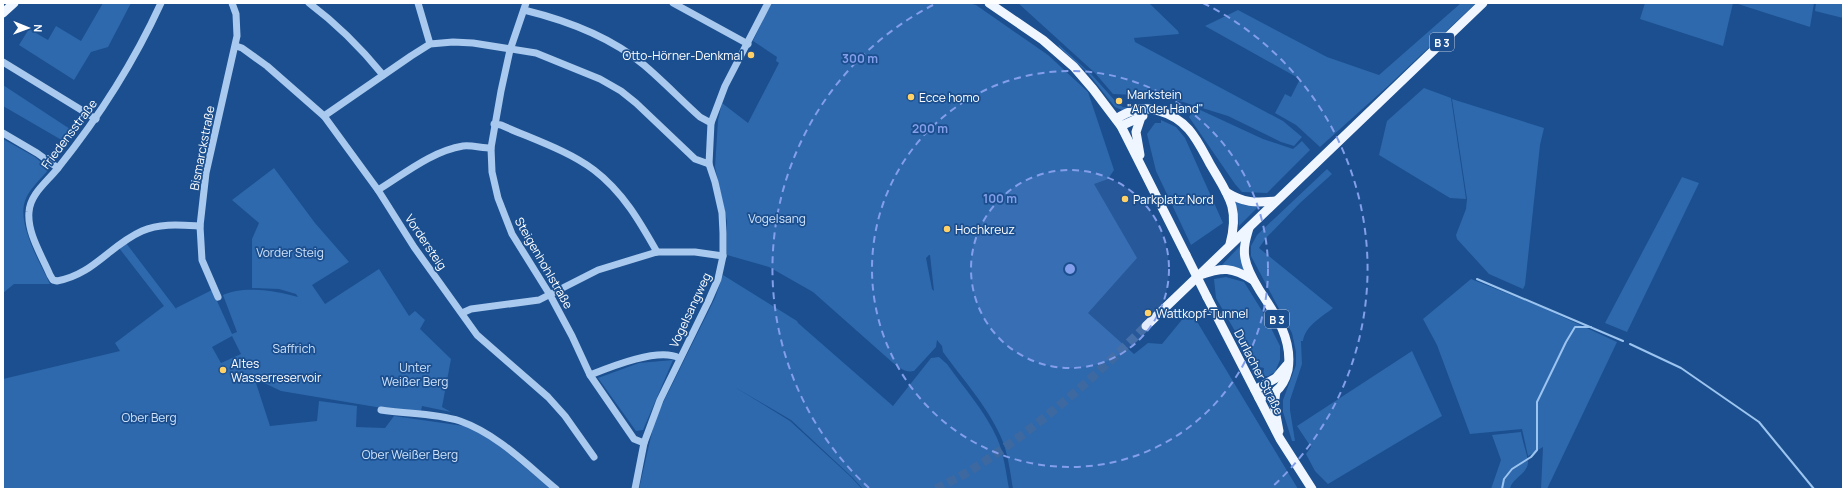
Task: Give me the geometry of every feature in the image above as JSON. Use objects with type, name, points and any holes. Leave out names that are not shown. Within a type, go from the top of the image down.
[{"type":"main road","points":[[3,13],[14,3]]},
{"type":"main road","name":"Durlacher Straße","points":[[989,3],[1020,23],[1058,52],[1093,89],[1118,123],[1143,167],[1207,298],[1280,439],[1312,489]]},
{"type":"main road","name":"B 3","points":[[1249,227],[1483,3]]},
{"type":"main road","points":[[1118,123],[1135,110],[1152,108],[1171,114],[1179,119],[1193,134],[1226,192],[1235,212],[1235,223],[1230,245]]},
{"type":"main road","points":[[1118,123],[1161,111]]},
{"type":"main road","points":[[1141,117],[1136,132],[1143,167]]},
{"type":"main road","points":[[1226,192],[1238,199],[1250,202],[1276,201]]},
{"type":"main road","points":[[1146,326],[1249,227]]},
{"type":"main road","points":[[1249,227],[1244,250],[1245,259],[1253,280]]},
{"type":"main road","points":[[1197,276],[1216,270],[1226,269],[1235,270],[1253,280]]},
{"type":"main road","name":"B 3","points":[[1253,280],[1288,343],[1289,362]]},
{"type":"main road","points":[[1280,439],[1274,405],[1276,391],[1285,380],[1289,362]]},
{"type":"main road","points":[[1257,394],[1276,378],[1289,362]]},
{"type":"main road","points":[[1257,394],[1276,391]]},
{"type":"street","name":"Friedensstraße","points":[[161,3],[132,60],[96,119],[32,199],[28,212],[29,227],[53,280],[64,279],[82,274],[121,243],[142,231],[157,226],[176,224],[200,226]]},
{"type":"street","name":"Bismarckstraße","points":[[218,297],[202,260],[200,226],[206,173],[236,46],[238,26],[232,3]]},
{"type":"street","points":[[309,3],[344,31],[383,75]]},
{"type":"street","points":[[418,3],[430,44]]},
{"type":"street","points":[[673,3],[748,44]]},
{"type":"street","name":"Vogelsangweg","points":[[635,489],[644,443],[660,400],[718,279],[723,256],[722,213],[709,164],[711,123],[725,86],[768,3]]},
{"type":"street","points":[[525,7],[567,22],[628,53],[644,65],[700,117],[711,123]]},
{"type":"street","name":"Steigenhohlstraße","points":[[525,7],[510,50],[494,124],[491,148],[492,172],[498,198],[512,234],[550,295],[572,336],[590,375],[634,439],[644,443]]},
{"type":"street","points":[[324,116],[430,44],[453,42],[473,43],[536,53],[600,80],[621,91],[636,103],[695,159],[709,164]]},
{"type":"street","name":"Vordersteig","points":[[236,46],[242,48],[267,66],[324,116],[378,190],[414,247],[477,335],[548,397],[565,416],[594,457]]},
{"type":"street","points":[[3,62],[96,119]]},
{"type":"street","points":[[494,124],[501,125],[559,150],[595,171],[619,192],[639,220],[657,252]]},
{"type":"street","points":[[3,132],[37,152],[58,168]]},
{"type":"street","points":[[378,190],[446,150],[464,146],[491,148]]},
{"type":"street","points":[[462,313],[472,309],[539,300],[598,270],[657,252],[695,252],[723,256]]},
{"type":"street","points":[[590,375],[637,358],[664,355],[679,358]]},
{"type":"street","points":[[381,410],[438,417],[474,426],[498,441],[556,489]]},
{"type":"green space","points":[[103,3],[131,3],[108,47],[91,52],[74,80],[19,45],[29,29],[48,40],[56,26],[81,41]]},
{"type":"green space","name":"Vogelsang","points":[[771,3],[969,3],[976,5],[1048,55],[1088,92],[1114,170],[1108,179],[1094,184],[1137,258],[1088,313],[1134,354],[1148,343],[1162,344],[1190,310],[1298,489],[1013,489],[1005,448],[995,424],[943,352],[942,346],[937,340],[936,347],[914,371],[899,368],[813,292],[769,267],[727,255],[727,221],[715,167],[718,120],[722,103],[748,123],[779,63],[776,61],[777,57],[753,41]],"holes":[[[930,255],[934,291],[932,289],[926,258]]]},
{"type":"green space","points":[[1018,3],[1149,3],[1178,31],[1179,34],[1134,38],[1135,42],[1283,121],[1302,137],[1294,146],[1281,142],[1228,116],[1183,102],[1155,96],[1113,94],[1095,73]]},
{"type":"green space","points":[[1461,3],[1476,3],[1388,86],[1320,147],[1296,125],[1275,113],[1285,94],[1291,97],[1300,79],[1205,26],[1238,10],[1327,57],[1379,75]]},
{"type":"green space","points":[[1645,3],[1733,3],[1723,46],[1640,19]]},
{"type":"green space","points":[[1735,3],[1814,3],[1810,27]]},
{"type":"green space","points":[[1816,3],[1843,3],[1843,18],[1815,11]]},
{"type":"green space","points":[[1058,44],[1092,75],[1117,103],[1123,107],[1131,108],[1122,110],[1115,107],[1087,72],[1060,48]]},
{"type":"green space","points":[[3,85],[73,131],[65,142],[3,106]]},
{"type":"green space","points":[[1424,88],[1451,98],[1466,199],[1450,198],[1379,155],[1387,121]]},
{"type":"green space","points":[[1452,99],[1544,128],[1540,145],[1525,285],[1523,289],[1489,274],[1457,239],[1456,235],[1466,209],[1467,199]]},
{"type":"green space","points":[[1196,108],[1263,139],[1293,149],[1302,141],[1310,150],[1267,193],[1242,192],[1189,117]]},
{"type":"green space","points":[[1161,120],[1176,127],[1185,138],[1223,223],[1191,245],[1156,171],[1147,134],[1155,123],[1161,123]]},
{"type":"green space","points":[[3,139],[35,157],[49,169],[29,192],[23,210],[24,221],[31,243],[50,284],[14,284],[3,293]]},
{"type":"green space","points":[[274,168],[315,223],[349,262],[312,285],[325,304],[379,269],[409,316],[415,311],[425,320],[420,329],[451,359],[442,407],[451,412],[422,406],[421,411],[376,407],[281,391],[260,381],[256,383],[270,426],[317,421],[319,401],[357,406],[356,427],[385,428],[394,416],[471,427],[491,439],[551,489],[3,489],[3,379],[120,351],[115,343],[164,306],[119,248],[126,243],[177,310],[176,308],[212,290],[232,334],[237,332],[223,295],[240,290],[260,290],[298,297],[296,294],[279,289],[252,288],[252,239],[259,223],[232,200]],"holes":[[[232,336],[241,354],[221,363],[212,347]]]},
{"type":"green space","points":[[1327,169],[1332,174],[1300,203],[1266,238],[1259,248],[1333,308],[1310,326],[1304,336],[1303,341],[1301,341],[1302,364],[1290,400],[1290,410],[1295,441],[1292,441],[1283,412],[1283,400],[1296,365],[1296,352],[1292,333],[1251,256],[1251,246],[1257,235]]},
{"type":"green space","points":[[1682,177],[1699,183],[1627,332],[1605,323]]},
{"type":"green space","points":[[1233,200],[1244,205],[1258,207],[1239,226],[1238,215]]},
{"type":"green space","points":[[1240,246],[1245,271],[1233,266],[1221,266]]},
{"type":"green space","points":[[723,275],[797,321],[893,406],[931,358],[939,357],[947,364],[992,428],[1001,450],[1009,489],[863,489],[791,420],[733,386],[790,421],[862,489],[639,489],[655,419],[715,298]]},
{"type":"green space","points":[[1226,277],[1244,282],[1264,314],[1280,346],[1280,360],[1275,372],[1268,376],[1263,376],[1264,368],[1255,366],[1216,298],[1214,279]]},
{"type":"green space","points":[[1471,279],[1541,307],[1617,342],[1547,489],[1541,489],[1543,447],[1528,456],[1522,429],[1470,434],[1437,345],[1423,319]]},
{"type":"green space","points":[[1412,351],[1442,416],[1328,484],[1315,471],[1306,454],[1311,447],[1297,426]]},
{"type":"green space","points":[[673,360],[643,430],[636,431],[598,378],[639,363]]},
{"type":"green space","points":[[1521,432],[1528,460],[1527,467],[1513,482],[1510,489],[1491,489],[1501,460],[1492,435]]},
{"type":"waterway","points":[[1477,279],[1623,341]]},
{"type":"waterway","points":[[1502,489],[1504,479],[1512,469],[1531,457],[1537,450],[1537,402],[1566,342],[1575,327],[1591,327]]},
{"type":"waterway","points":[[1630,344],[1681,368],[1759,422],[1814,489]]},
{"type":"tunnel","points":[[936,489],[961,476],[999,452],[1043,419],[1086,383],[1146,326]]},
{"type":"place","name":"Otto-Hörner-Denkmal","points":[[751,55]]},
{"type":"place","name":"Ecce homo","points":[[911,97]]},
{"type":"place","name":"Markstein \"An der Hand\"","points":[[1119,101]]},
{"type":"place","name":"Parkplatz Nord","points":[[1125,199]]},
{"type":"place","name":"Hochkreuz","points":[[947,229]]},
{"type":"place","name":"Wattkopf-Tunnel","points":[[1148,313]]},
{"type":"place","name":"Altes Wasserreservoir","points":[[223,370]]},
{"type":"park label","name":"Vorder Steig","points":[[290,252]]},
{"type":"park label","name":"Saffrich","points":[[294,348]]},
{"type":"park label","name":"Unter Weißer Berg","points":[[415,374]]},
{"type":"park label","name":"Ober Berg","points":[[149,417]]},
{"type":"park label","name":"Ober Weißer Berg","points":[[410,454]]}]
